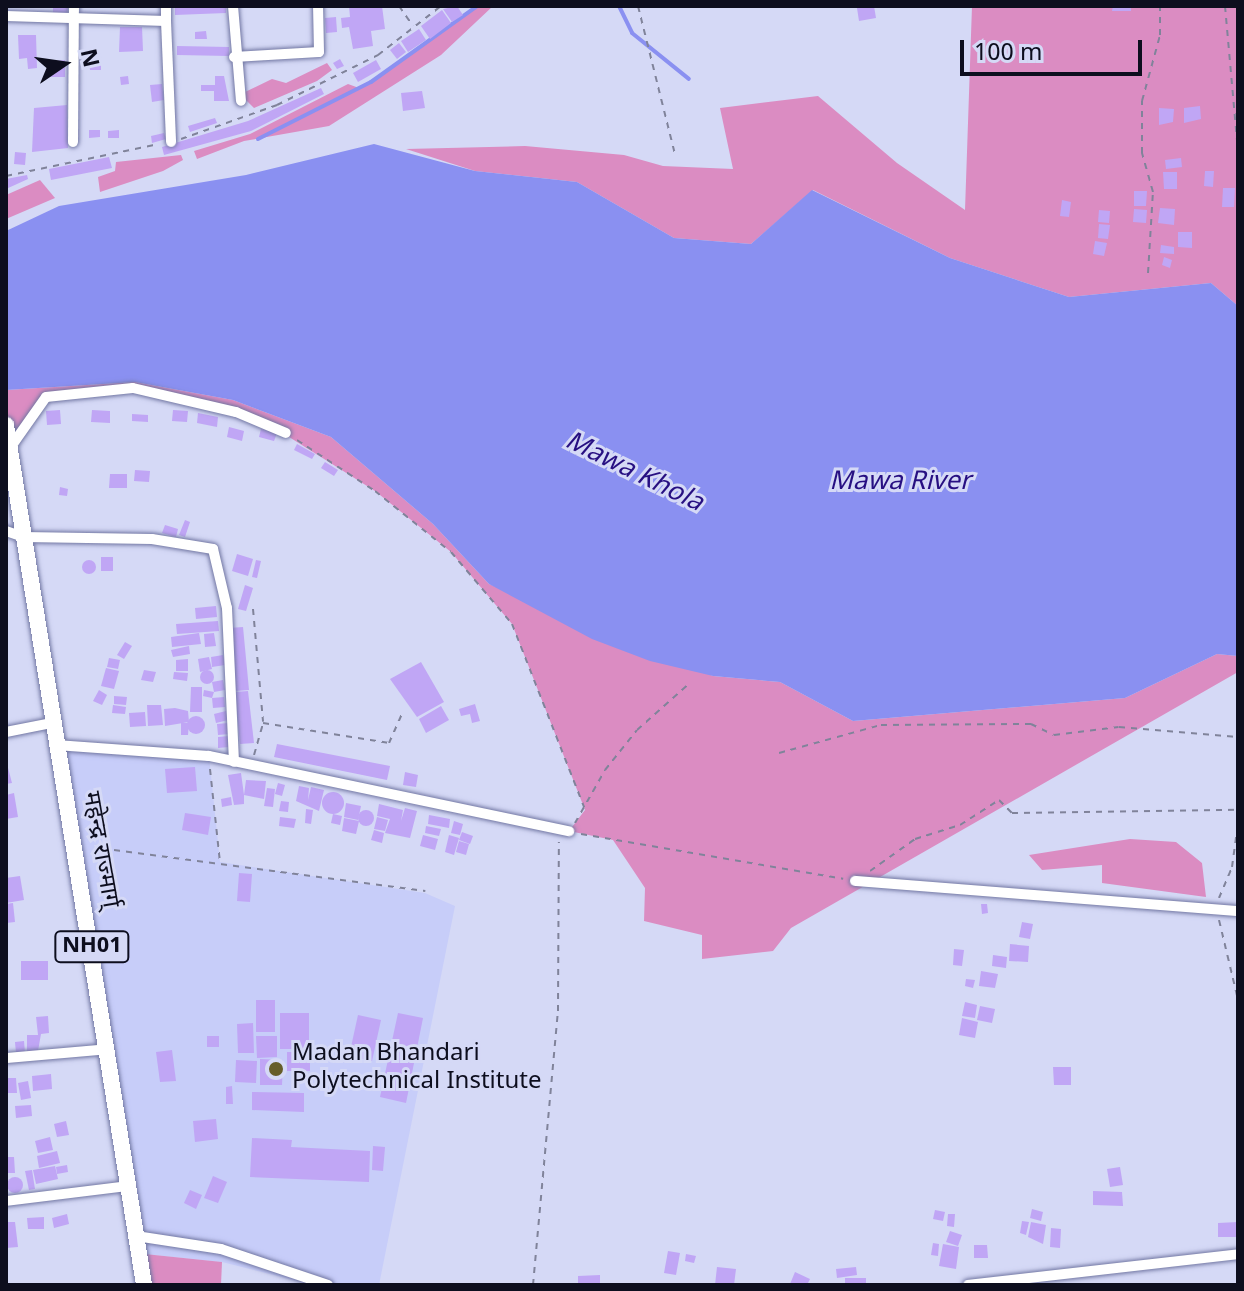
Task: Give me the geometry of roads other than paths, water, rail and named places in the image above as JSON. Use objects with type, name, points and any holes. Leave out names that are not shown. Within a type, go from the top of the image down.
[{"type":"highway","name":"महेन्द्र राज्मार्ग्","points":[[8,435],[144,1285]]},
{"type":"street","points":[[73,142],[74,6]]},
{"type":"street","points":[[166,6],[171,142]]},
{"type":"street","points":[[233,6],[234,57],[241,101]]},
{"type":"street","points":[[234,57],[319,52],[318,6]]},
{"type":"street","points":[[6,16],[166,21]]},
{"type":"street","points":[[8,435],[46,397],[133,388],[236,412],[286,433]]},
{"type":"street","points":[[6,531],[23,537],[152,539],[213,549],[227,608],[234,762]]},
{"type":"street","points":[[6,732],[52,723]]},
{"type":"street","points":[[56,745],[209,756],[564,832]]},
{"type":"street","points":[[855,881],[1238,911]]},
{"type":"street","points":[[6,1058],[108,1049]]},
{"type":"street","points":[[6,1201],[128,1186]]},
{"type":"street","points":[[136,1236],[221,1249],[328,1285]]},
{"type":"street","points":[[968,1285],[1238,1254]]},
{"type":"water","name":"Mawa River","points":[[374,144],[475,171],[577,182],[674,238],[751,244],[812,190],[950,258],[1069,297],[1211,283],[1238,306],[1238,656],[1217,654],[1125,698],[853,721],[780,682],[713,676],[650,661],[592,639],[489,584],[433,524],[331,437],[233,400],[135,382],[6,390],[6,231],[59,206],[246,175]]},
{"type":"waterway","points":[[258,139],[371,82],[477,6]]},
{"type":"waterway","points":[[619,6],[632,33],[689,79]]},
{"type":"place","name":"Madan Bhandari Polytechnical Institute","points":[[276,1069]]},
{"type":"water label","name":"Mawa Khola","points":[[633,474]]}]
